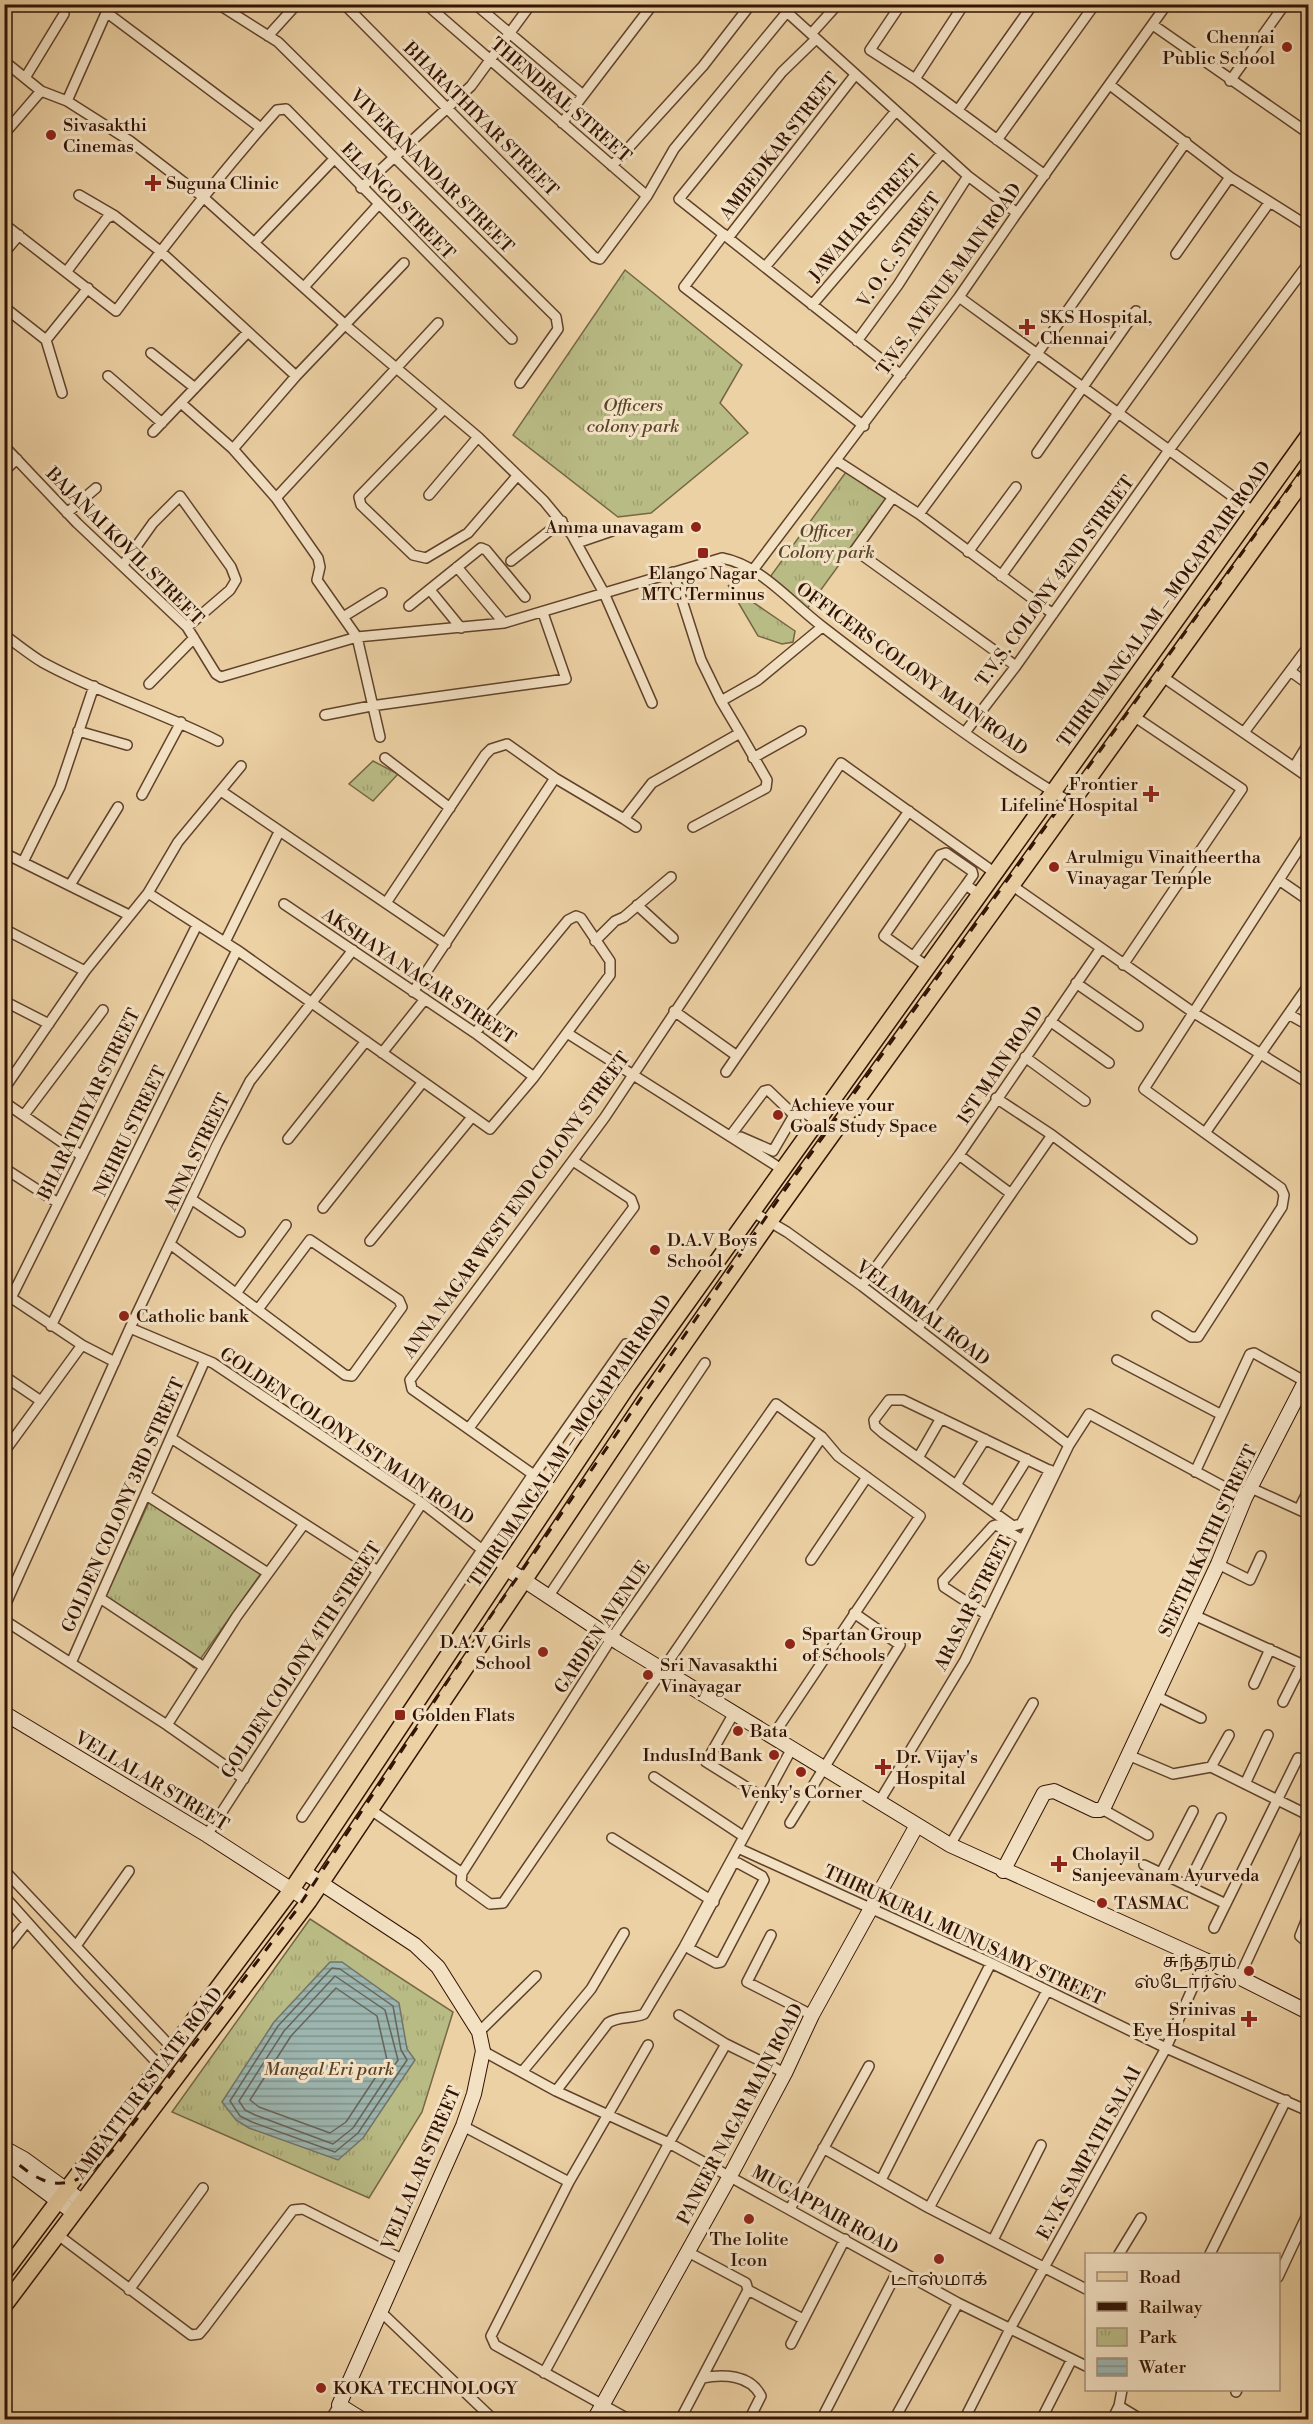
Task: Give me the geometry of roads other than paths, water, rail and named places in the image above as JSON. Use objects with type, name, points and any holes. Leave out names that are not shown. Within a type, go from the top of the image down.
[{"type":"main road","name":"THIRUMANGALAM – MOGAPPAIR ROAD","points":[[292,1889],[627,1387],[1307,441]]},
{"type":"main road","points":[[321,1884],[770,1221],[1010,884],[1135,717],[1308,474]]},
{"type":"main road","name":"AMBATTUR ESTATE ROAD","points":[[4,2306],[321,1884]]},
{"type":"main road","name":"AMBATTUR ESTATE ROAD","points":[[4,2273],[292,1889]]},
{"type":"street","name":"VIVEKANANDAR STREET","points":[[218,4],[268,36],[395,156],[556,317],[559,323],[554,337],[519,384]]},
{"type":"street","points":[[268,36],[297,4]]},
{"type":"street","name":"BHARATHIYAR STREET","points":[[344,4],[594,256],[603,257],[647,196]]},
{"type":"street","name":"THENDRAL STREET","points":[[426,4],[647,196]]},
{"type":"street","points":[[475,4],[584,95]]},
{"type":"street","points":[[361,188],[471,86],[531,4]]},
{"type":"street","points":[[562,123],[653,4]]},
{"type":"street","points":[[612,166],[703,66],[751,4]]},
{"type":"street","points":[[778,4],[968,177],[1017,213]]},
{"type":"street","points":[[838,4],[679,199],[901,375]]},
{"type":"street","points":[[902,4],[870,50],[915,79],[1045,175]]},
{"type":"street","points":[[915,79],[964,4]]},
{"type":"street","points":[[958,111],[1033,4]]},
{"type":"street","points":[[997,140],[1095,4]]},
{"type":"street","points":[[1230,81],[1285,4]]},
{"type":"street","name":"T.V.S. AVENUE MAIN ROAD","points":[[753,570],[864,426],[959,297],[1165,6]]},
{"type":"street","points":[[4,224],[116,311],[160,251],[261,128],[108,8],[67,101]]},
{"type":"street","points":[[647,196],[674,149],[787,12]]},
{"type":"street","points":[[25,78],[64,14]]},
{"type":"street","points":[[1153,25],[1230,81],[1308,133]]},
{"type":"street","points":[[4,61],[40,91],[67,101],[130,141],[203,197],[346,325],[478,437],[562,521],[577,543],[604,593],[652,703]]},
{"type":"street","name":"AMBEDKAR STREET","points":[[855,75],[684,287],[864,426]]},
{"type":"street","points":[[1110,85],[1230,177],[1308,226]]},
{"type":"street","points":[[4,134],[40,91]]},
{"type":"street","name":"ELANGO STREET","points":[[261,128],[277,110],[286,109],[361,188],[512,339]]},
{"type":"street","points":[[765,267],[896,111]]},
{"type":"street","points":[[919,514],[1037,354],[1186,142]]},
{"type":"street","name":"JAWAHAR STREET","points":[[812,305],[942,153]]},
{"type":"street","points":[[254,243],[334,159]]},
{"type":"street","name":"V. O. C. STREET","points":[[857,341],[903,277],[968,177]]},
{"type":"street","points":[[1176,254],[1230,177]]},
{"type":"street","points":[[79,195],[160,251],[296,376]]},
{"type":"street","points":[[1001,576],[1068,486],[1117,412],[1269,203]]},
{"type":"street","points":[[304,287],[378,205]]},
{"type":"street","points":[[67,271],[107,218],[112,216]]},
{"type":"street","points":[[4,253],[19,235]]},
{"type":"street","points":[[233,449],[296,376],[404,263]]},
{"type":"street","name":"T.V.S. COLONY 42ND STREET","points":[[966,731],[1016,666],[1169,450],[1308,264]]},
{"type":"street","points":[[46,340],[88,288]]},
{"type":"street","points":[[959,297],[1254,512]]},
{"type":"street","points":[[4,307],[46,340],[62,393]]},
{"type":"street","points":[[1037,453],[1136,311]]},
{"type":"street","points":[[276,498],[398,369],[438,323]]},
{"type":"street","points":[[153,432],[248,332]]},
{"type":"street","points":[[151,353],[195,388]]},
{"type":"street","points":[[108,376],[162,423]]},
{"type":"street","points":[[181,403],[233,449],[276,498],[318,558],[320,567],[317,580],[357,637],[371,706],[380,737]]},
{"type":"street","points":[[444,409],[358,497],[361,505],[413,555],[426,558],[468,533],[517,476]]},
{"type":"street","points":[[429,495],[478,437]]},
{"type":"street","name":"BAJANAI KOVIL STREET","points":[[4,446],[68,513],[187,627],[216,674]]},
{"type":"street","points":[[4,471],[16,459]]},
{"type":"street","points":[[837,461],[919,514],[1053,614]]},
{"type":"street","points":[[968,552],[1016,487]]},
{"type":"street","points":[[68,513],[96,488]]},
{"type":"street","points":[[123,565],[153,523],[180,496],[231,567],[236,580],[230,590],[187,627]]},
{"type":"street","points":[[893,497],[855,550],[1016,666]]},
{"type":"street","points":[[511,561],[562,521]]},
{"type":"street","points":[[577,543],[612,531]]},
{"type":"street","points":[[410,606],[483,548],[525,597]]},
{"type":"street","name":"OFFICERS COLONY MAIN ROAD","points":[[216,674],[227,677],[357,637],[504,623],[722,558],[753,570],[822,627],[966,731],[1070,802]]},
{"type":"street","points":[[457,567],[504,623]]},
{"type":"street","points":[[673,572],[701,660],[721,701],[766,780],[766,788],[693,827]]},
{"type":"street","points":[[430,590],[461,628]]},
{"type":"street","points":[[343,617],[382,593]]},
{"type":"street","points":[[325,715],[371,706],[566,679],[543,613]]},
{"type":"street","points":[[721,701],[758,680],[822,627]]},
{"type":"street","points":[[4,635],[39,660],[94,686],[181,722],[218,741]]},
{"type":"street","points":[[149,684],[194,638]]},
{"type":"street","points":[[1245,731],[1308,647]]},
{"type":"street","points":[[1290,671],[1308,684]]},
{"type":"street","points":[[1164,677],[1245,731],[1308,777]]},
{"type":"street","points":[[23,862],[60,787],[94,686]]},
{"type":"street","points":[[1123,964],[1242,789],[1135,717]]},
{"type":"street","points":[[142,795],[181,722]]},
{"type":"street","points":[[78,731],[127,745]]},
{"type":"street","points":[[753,758],[801,731]]},
{"type":"street","points":[[624,819],[652,783],[740,734]]},
{"type":"street","points":[[386,903],[485,755],[498,746],[507,744],[555,778],[636,827]]},
{"type":"street","points":[[1294,767],[1308,744]]},
{"type":"street","points":[[385,758],[450,808]]},
{"type":"street","name":"ANNA NAGAR WEST END COLONY STREET","points":[[558,1492],[412,1389],[410,1380],[573,1161],[841,763],[995,873]]},
{"type":"street","points":[[4,1089],[85,971],[148,893],[178,842],[241,766]]},
{"type":"street","points":[[413,992],[555,778]]},
{"type":"street","points":[[221,791],[446,944]]},
{"type":"street","points":[[70,885],[118,807]]},
{"type":"street","points":[[726,1072],[909,811]]},
{"type":"street","points":[[225,942],[279,832]]},
{"type":"street","points":[[1157,1316],[1191,1337],[1198,1337],[1282,1207],[1284,1195],[1281,1188],[1144,1089],[1308,834]]},
{"type":"street","points":[[4,853],[129,915]]},
{"type":"street","points":[[913,957],[974,873],[946,853],[940,855],[884,936],[928,968]]},
{"type":"street","points":[[595,941],[615,921],[624,917],[671,877]]},
{"type":"street","points":[[1279,880],[1308,900]]},
{"type":"street","points":[[1010,884],[1194,1013],[1308,1083]]},
{"type":"street","points":[[966,885],[980,895]]},
{"type":"street","points":[[148,893],[237,950],[490,1129],[534,1077],[610,975],[610,962],[581,918],[576,916],[568,920],[475,1033]]},
{"type":"street","name":"AKSHAYA NAGAR STREET","points":[[284,904],[475,1033],[534,1077]]},
{"type":"street","points":[[637,905],[673,938]]},
{"type":"street","name":"BHARATHIYAR STREET","points":[[8,1295],[58,1203],[197,925]]},
{"type":"street","points":[[4,929],[85,971]]},
{"type":"street","name":"1ST MAIN ROAD","points":[[862,1286],[959,1155],[1101,948]]},
{"type":"street","name":"NEHRU STREET","points":[[51,1326],[237,950]]},
{"type":"street","name":"ANNA STREET","points":[[4,1608],[130,1328],[250,1081],[352,950]]},
{"type":"street","points":[[1077,983],[1137,1026]]},
{"type":"street","points":[[1205,1132],[1290,1015],[1308,986]]},
{"type":"street","points":[[382,1053],[425,999]]},
{"type":"street","points":[[4,1001],[49,1024]]},
{"type":"street","points":[[24,1115],[103,1010]]},
{"type":"street","points":[[674,1011],[737,1056]]},
{"type":"street","points":[[1290,1015],[1308,1025]]},
{"type":"street","points":[[1050,1021],[1109,1063]]},
{"type":"street","points":[[567,1033],[732,1134],[783,1170]]},
{"type":"street","points":[[288,1139],[366,1041]]},
{"type":"street","points":[[1025,1057],[1084,1101]]},
{"type":"street","points":[[323,1208],[422,1083]]},
{"type":"street","points":[[732,1134],[764,1091],[768,1090],[794,1115]]},
{"type":"street","points":[[996,1098],[1052,1135],[1192,1239]]},
{"type":"street","points":[[4,1102],[82,1156]]},
{"type":"street","points":[[732,1134],[773,1151],[794,1115],[805,1113],[818,1122]]},
{"type":"street","points":[[370,1241],[472,1117]]},
{"type":"street","points":[[918,1328],[1052,1135]]},
{"type":"street","points":[[959,1155],[1010,1193]]},
{"type":"street","points":[[469,1428],[634,1207],[631,1199],[573,1161]]},
{"type":"street","points":[[4,1168],[58,1203]]},
{"type":"street","points":[[191,1199],[240,1232]]},
{"type":"street","name":"VELAMMAL ROAD","points":[[753,1212],[770,1221],[862,1286],[1069,1445]]},
{"type":"street","points":[[237,1292],[286,1225]]},
{"type":"street","points":[[170,1244],[259,1308],[345,1375],[352,1376],[356,1372],[401,1310],[402,1303],[310,1240],[259,1308]]},
{"type":"street","points":[[8,1295],[51,1326],[115,1362]]},
{"type":"street","name":"GOLDEN COLONY 1ST MAIN ROAD","points":[[130,1328],[205,1360],[422,1503],[507,1569]]},
{"type":"street","points":[[302,1817],[483,1549],[626,1344]]},
{"type":"street","points":[[4,1452],[82,1345]]},
{"type":"street","points":[[1307,1379],[1252,1353],[1247,1356],[1195,1472],[1308,1514]]},
{"type":"street","name":"GOLDEN COLONY 3RD STREET","points":[[71,1663],[205,1360]]},
{"type":"street","points":[[1117,1360],[1220,1414]]},
{"type":"street","points":[[548,1597],[705,1363]]},
{"type":"street","points":[[4,1376],[41,1401]]},
{"type":"street","name":"SEETHAKATHI STREET","points":[[1102,1809],[1218,1564],[1248,1493],[1307,1379]]},
{"type":"street","points":[[896,1398],[985,1439],[1053,1472],[1017,1527],[875,1426],[874,1420],[882,1406],[896,1398]]},
{"type":"street","name":"GARDEN AVENUE","points":[[462,1873],[611,1639],[776,1404],[822,1437]]},
{"type":"street","name":"ARASAR STREET","points":[[879,1802],[965,1660],[1053,1472],[1089,1414],[1195,1472]]},
{"type":"street","points":[[918,1458],[941,1418]]},
{"type":"street","points":[[371,1810],[462,1873],[460,1879],[464,1886],[490,1904],[503,1903],[822,1437],[838,1456],[920,1516],[772,1737]]},
{"type":"street","points":[[171,1438],[378,1571]]},
{"type":"street","points":[[956,1485],[985,1439]]},
{"type":"street","points":[[994,1512],[1027,1459]]},
{"type":"street","points":[[811,1560],[867,1477]]},
{"type":"street","points":[[1299,1509],[1308,1491]]},
{"type":"street","points":[[146,1495],[268,1573]]},
{"type":"street","name":"GOLDEN COLONY 4TH STREET","points":[[207,1835],[422,1503]]},
{"type":"street","points":[[167,1725],[268,1573],[304,1524]]},
{"type":"street","points":[[987,1615],[944,1587],[943,1581],[993,1526],[996,1525],[1023,1540]]},
{"type":"street","points":[[1218,1564],[1250,1580],[1261,1556]]},
{"type":"street","points":[[507,1569],[611,1639],[663,1668],[791,1750],[950,1845],[1003,1871],[1205,1960],[1308,2013]]},
{"type":"street","points":[[100,1598],[204,1667]]},
{"type":"street","points":[[790,1823],[900,1645],[854,1613]]},
{"type":"street","points":[[1194,1615],[1305,1666],[1283,1702]]},
{"type":"street","points":[[4,1620],[167,1725],[244,1779]]},
{"type":"street","points":[[1254,1684],[1270,1649]]},
{"type":"street","points":[[1156,1696],[1201,1718]]},
{"type":"street","points":[[950,1845],[1033,1703]]},
{"type":"street","name":"VELLALAR STREET","points":[[4,1713],[207,1835],[309,1901]]},
{"type":"street","points":[[734,1713],[706,1762],[764,1798]]},
{"type":"street","points":[[1212,1767],[1229,1735]]},
{"type":"street","points":[[1245,1784],[1268,1735]]},
{"type":"street","points":[[556,2091],[608,2023],[615,2018],[636,2017],[644,2014],[712,1900],[735,1863],[762,1876],[764,1880],[719,1963],[690,1947],[712,1900],[738,1848],[743,1836],[791,1750]]},
{"type":"street","points":[[1128,1755],[1173,1774],[1212,1767],[1308,1815]]},
{"type":"street","points":[[1214,1928],[1298,1758]]},
{"type":"street","points":[[654,1777],[743,1836]]},
{"type":"street","points":[[1003,1871],[1044,1793],[1054,1791],[1094,1810],[1102,1809],[1148,1835]]},
{"type":"street","points":[[1161,1873],[1193,1811]]},
{"type":"street","points":[[1187,1886],[1221,1818]]},
{"type":"street","name":"PANEER NAGAR MAIN ROAD","points":[[594,2420],[730,2176],[785,2073],[812,2015],[917,1825]]},
{"type":"street","points":[[1239,1978],[1308,1829]]},
{"type":"street","points":[[612,1838],[712,1900]]},
{"type":"street","name":"THIRUKURAL MUNUSAMY STREET","points":[[738,1848],[992,1963],[1166,2048],[1308,2111]]},
{"type":"street","points":[[752,1871],[759,1859]]},
{"type":"street","points":[[1144,1865],[1226,1904]]},
{"type":"street","points":[[76,1946],[129,1871]]},
{"type":"street","name":"VELLALAR STREET","points":[[304,1872],[415,1945],[438,1967],[479,2032],[483,2051],[474,2094],[463,2126],[339,2405],[330,2420]]},
{"type":"street","points":[[5,1873],[172,2049]]},
{"type":"street","points":[[4,1896],[160,2066]]},
{"type":"street","points":[[1308,1916],[1300,1936],[1308,1943]]},
{"type":"street","points":[[4,1951],[27,1922]]},
{"type":"street","points":[[522,2072],[591,1989],[624,1933]]},
{"type":"street","points":[[771,1935],[746,1979],[750,1984],[812,2015]]},
{"type":"street","name":"E.V.K SAMPATH SALAI","points":[[964,2420],[1011,2328],[1166,2048],[1205,1960]]},
{"type":"street","points":[[880,2180],[992,1963]]},
{"type":"street","points":[[479,2032],[536,1976]]},
{"type":"street","points":[[929,2208],[1047,1991]]},
{"type":"street","points":[[679,2015],[726,2044],[785,2073]]},
{"type":"street","points":[[544,2373],[669,2143],[726,2044]]},
{"type":"street","points":[[630,2420],[495,2345],[491,2336],[569,2182],[648,2045]]},
{"type":"street","name":"MUGAPPAIR ROAD","points":[[483,2051],[556,2091],[669,2143],[958,2303],[1085,2366]]},
{"type":"street","points":[[790,2209],[869,2066]]},
{"type":"street","points":[[1210,2253],[1286,2100]]},
{"type":"street","points":[[463,2126],[569,2182]]},
{"type":"street","points":[[993,2240],[1041,2145]]},
{"type":"street","points":[[4,2148],[24,2159],[78,2207]]},
{"type":"street","points":[[824,2148],[929,2208],[1085,2288]]},
{"type":"street","points":[[4,2156],[15,2169],[63,2195]]},
{"type":"street","points":[[129,2290],[202,2188]]},
{"type":"street","points":[[58,2235],[184,2332],[191,2335],[199,2334],[286,2217],[298,2209],[303,2209],[402,2259]]},
{"type":"street","points":[[1280,2273],[1308,2213]]},
{"type":"street","points":[[1120,2253],[1141,2218]]},
{"type":"street","points":[[790,2344],[845,2239]]},
{"type":"street","points":[[680,2420],[748,2290],[746,2283],[688,2252]]},
{"type":"street","points":[[821,2420],[898,2270]]},
{"type":"street","points":[[748,2290],[803,2319]]},
{"type":"street","points":[[894,2420],[958,2303]]},
{"type":"street","points":[[381,2312],[494,2420]]},
{"type":"street","points":[[1041,2420],[1072,2359]]},
{"type":"street","points":[[702,2378],[727,2375],[756,2387],[761,2396],[749,2420]]},
{"type":"street","points":[[1112,2420],[1119,2406],[1122,2391]]},
{"type":"street","points":[[339,2405],[363,2420]]},
{"type":"street","points":[[1119,2406],[1142,2420]]},
{"type":"water","points":[[330,1962],[342,1962],[399,2003],[407,2049],[415,2060],[363,2138],[338,2160],[249,2128],[236,2120],[222,2102],[274,2022]]},
{"type":"railway","points":[[4,2153],[38,2178],[55,2183],[66,2183],[87,2174],[105,2159],[120,2141],[295,1912],[490,1617],[782,1194],[1308,461]]},
{"type":"place","name":"Chennai Public School","points":[[1287,47]]},
{"type":"place","name":"Sivasakthi Cinemas","points":[[51,135]]},
{"type":"place","name":"Suguna Clinic","points":[[153,183]]},
{"type":"place","name":"SKS Hospital, Chennai","points":[[1027,327]]},
{"type":"place","name":"Amma unavagam","points":[[696,527]]},
{"type":"place","name":"Elango Nagar MTC Terminus","points":[[703,553]]},
{"type":"place","name":"Frontier Lifeline Hospital","points":[[1151,794]]},
{"type":"place","name":"Arulmigu Vinaitheertha Vinayagar Temple","points":[[1054,867]]},
{"type":"place","name":"Achieve your Goals Study Space","points":[[778,1115]]},
{"type":"place","name":"D.A.V Boys School","points":[[655,1250]]},
{"type":"place","name":"Catholic bank","points":[[124,1316]]},
{"type":"place","name":"Spartan Group of Schools","points":[[790,1644]]},
{"type":"place","name":"D.A.V Girls School","points":[[543,1652]]},
{"type":"place","name":"Sri Navasakthi Vinayagar","points":[[648,1675]]},
{"type":"place","name":"Golden Flats","points":[[400,1715]]},
{"type":"place","name":"Bata","points":[[738,1731]]},
{"type":"place","name":"IndusInd Bank","points":[[774,1755]]},
{"type":"place","name":"Dr. Vijay's Hospital","points":[[883,1767]]},
{"type":"place","name":"Venky's Corner","points":[[801,1772]]},
{"type":"place","name":"Cholayil Sanjeevanam Ayurveda","points":[[1059,1864]]},
{"type":"place","name":"TASMAC","points":[[1102,1903]]},
{"type":"place","name":"சுந்தரம் ஸ்டோர்ஸ்","points":[[1249,1971]]},
{"type":"place","name":"Srinivas Eye Hospital","points":[[1249,2019]]},
{"type":"place","name":"The Iolite Icon","points":[[749,2219]]},
{"type":"place","name":"டாஸ்மாக்","points":[[939,2259]]},
{"type":"place","name":"KOKA TECHNOLOGY","points":[[321,2388]]},
{"type":"park label","name":"Officers colony park","points":[[633,415]]},
{"type":"park label","name":"Officer Colony park","points":[[826,541]]},
{"type":"park label","name":"Mangal Eri park","points":[[329,2069]]}]
